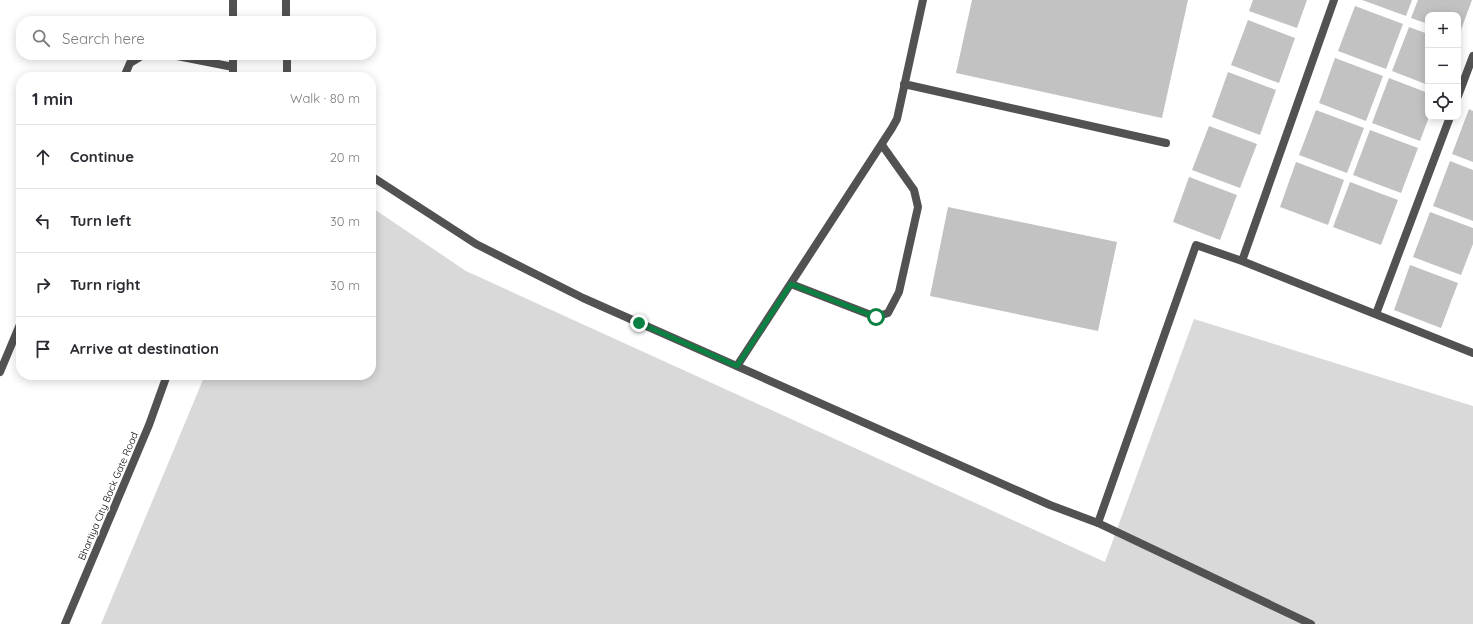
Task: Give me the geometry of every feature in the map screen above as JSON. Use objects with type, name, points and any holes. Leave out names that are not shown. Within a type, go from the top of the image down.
[{"type":"street","points":[[233,0],[233,16]]},
{"type":"street","points":[[286,0],[286,16]]},
{"type":"street","points":[[737,366],[882,146],[897,119],[923,0]]},
{"type":"street","points":[[1242,261],[1334,0]]},
{"type":"street","points":[[1461,88],[1473,56]]},
{"type":"street","points":[[126,72],[130,63],[135,60]]},
{"type":"street","points":[[200,60],[233,66]]},
{"type":"street","points":[[233,60],[234,72]]},
{"type":"street","points":[[287,60],[287,72]]},
{"type":"street","points":[[904,84],[1166,143]]},
{"type":"street","points":[[1376,314],[1449,120]]},
{"type":"street","points":[[791,284],[876,317],[888,313],[899,292],[918,207],[914,190],[882,146]]},
{"type":"street","points":[[376,179],[476,244],[583,298],[1050,505],[1098,523],[1310,624]]},
{"type":"street","points":[[1098,523],[1196,245],[1242,261],[1473,353]]},
{"type":"street","points":[[0,372],[16,334]]},
{"type":"street","name":"Bhartiya City Back Gate Road","points":[[65,624],[149,425],[165,380]]},
{"type":"shaded area","points":[[376,210],[466,271],[1105,562],[1194,319],[1473,406],[1473,624],[101,624],[203,380],[376,380]]},
{"type":"building","points":[[972,0],[1188,0],[1162,118],[956,73]]},
{"type":"building","points":[[1253,0],[1307,0],[1297,28],[1249,11]]},
{"type":"building","points":[[1362,0],[1412,0],[1406,16]]},
{"type":"building","points":[[1418,0],[1472,0],[1461,30],[1461,12],[1425,12],[1425,23],[1411,18]]},
{"type":"building","points":[[1355,6],[1403,24],[1386,69],[1338,51]]},
{"type":"building","points":[[1248,20],[1295,38],[1279,83],[1231,65]]},
{"type":"building","points":[[1409,27],[1425,33],[1425,84],[1392,71]]},
{"type":"building","points":[[1335,58],[1383,76],[1366,121],[1319,103]]},
{"type":"building","points":[[1228,72],[1276,90],[1260,135],[1212,117]]},
{"type":"building","points":[[1389,78],[1425,92],[1425,120],[1428,120],[1420,141],[1372,123]]},
{"type":"building","points":[[1469,109],[1473,111],[1473,162],[1452,154]]},
{"type":"building","points":[[1316,110],[1364,128],[1347,173],[1299,155]]},
{"type":"building","points":[[1209,126],[1257,144],[1240,188],[1192,170]]},
{"type":"building","points":[[1370,130],[1418,148],[1401,193],[1353,175]]},
{"type":"building","points":[[1450,161],[1473,170],[1473,221],[1433,206]]},
{"type":"building","points":[[1296,162],[1344,180],[1328,225],[1280,207]]},
{"type":"building","points":[[1189,177],[1237,195],[1220,240],[1173,222]]},
{"type":"building","points":[[1350,182],[1398,200],[1381,245],[1333,227]]},
{"type":"building","points":[[948,207],[1117,242],[1098,331],[930,296]]},
{"type":"building","points":[[1430,212],[1473,228],[1473,244],[1461,275],[1413,257]]},
{"type":"building","points":[[1410,265],[1458,283],[1441,328],[1394,310]]},
{"type":"route","points":[[639,323],[737,366],[791,284],[876,317]]}]
